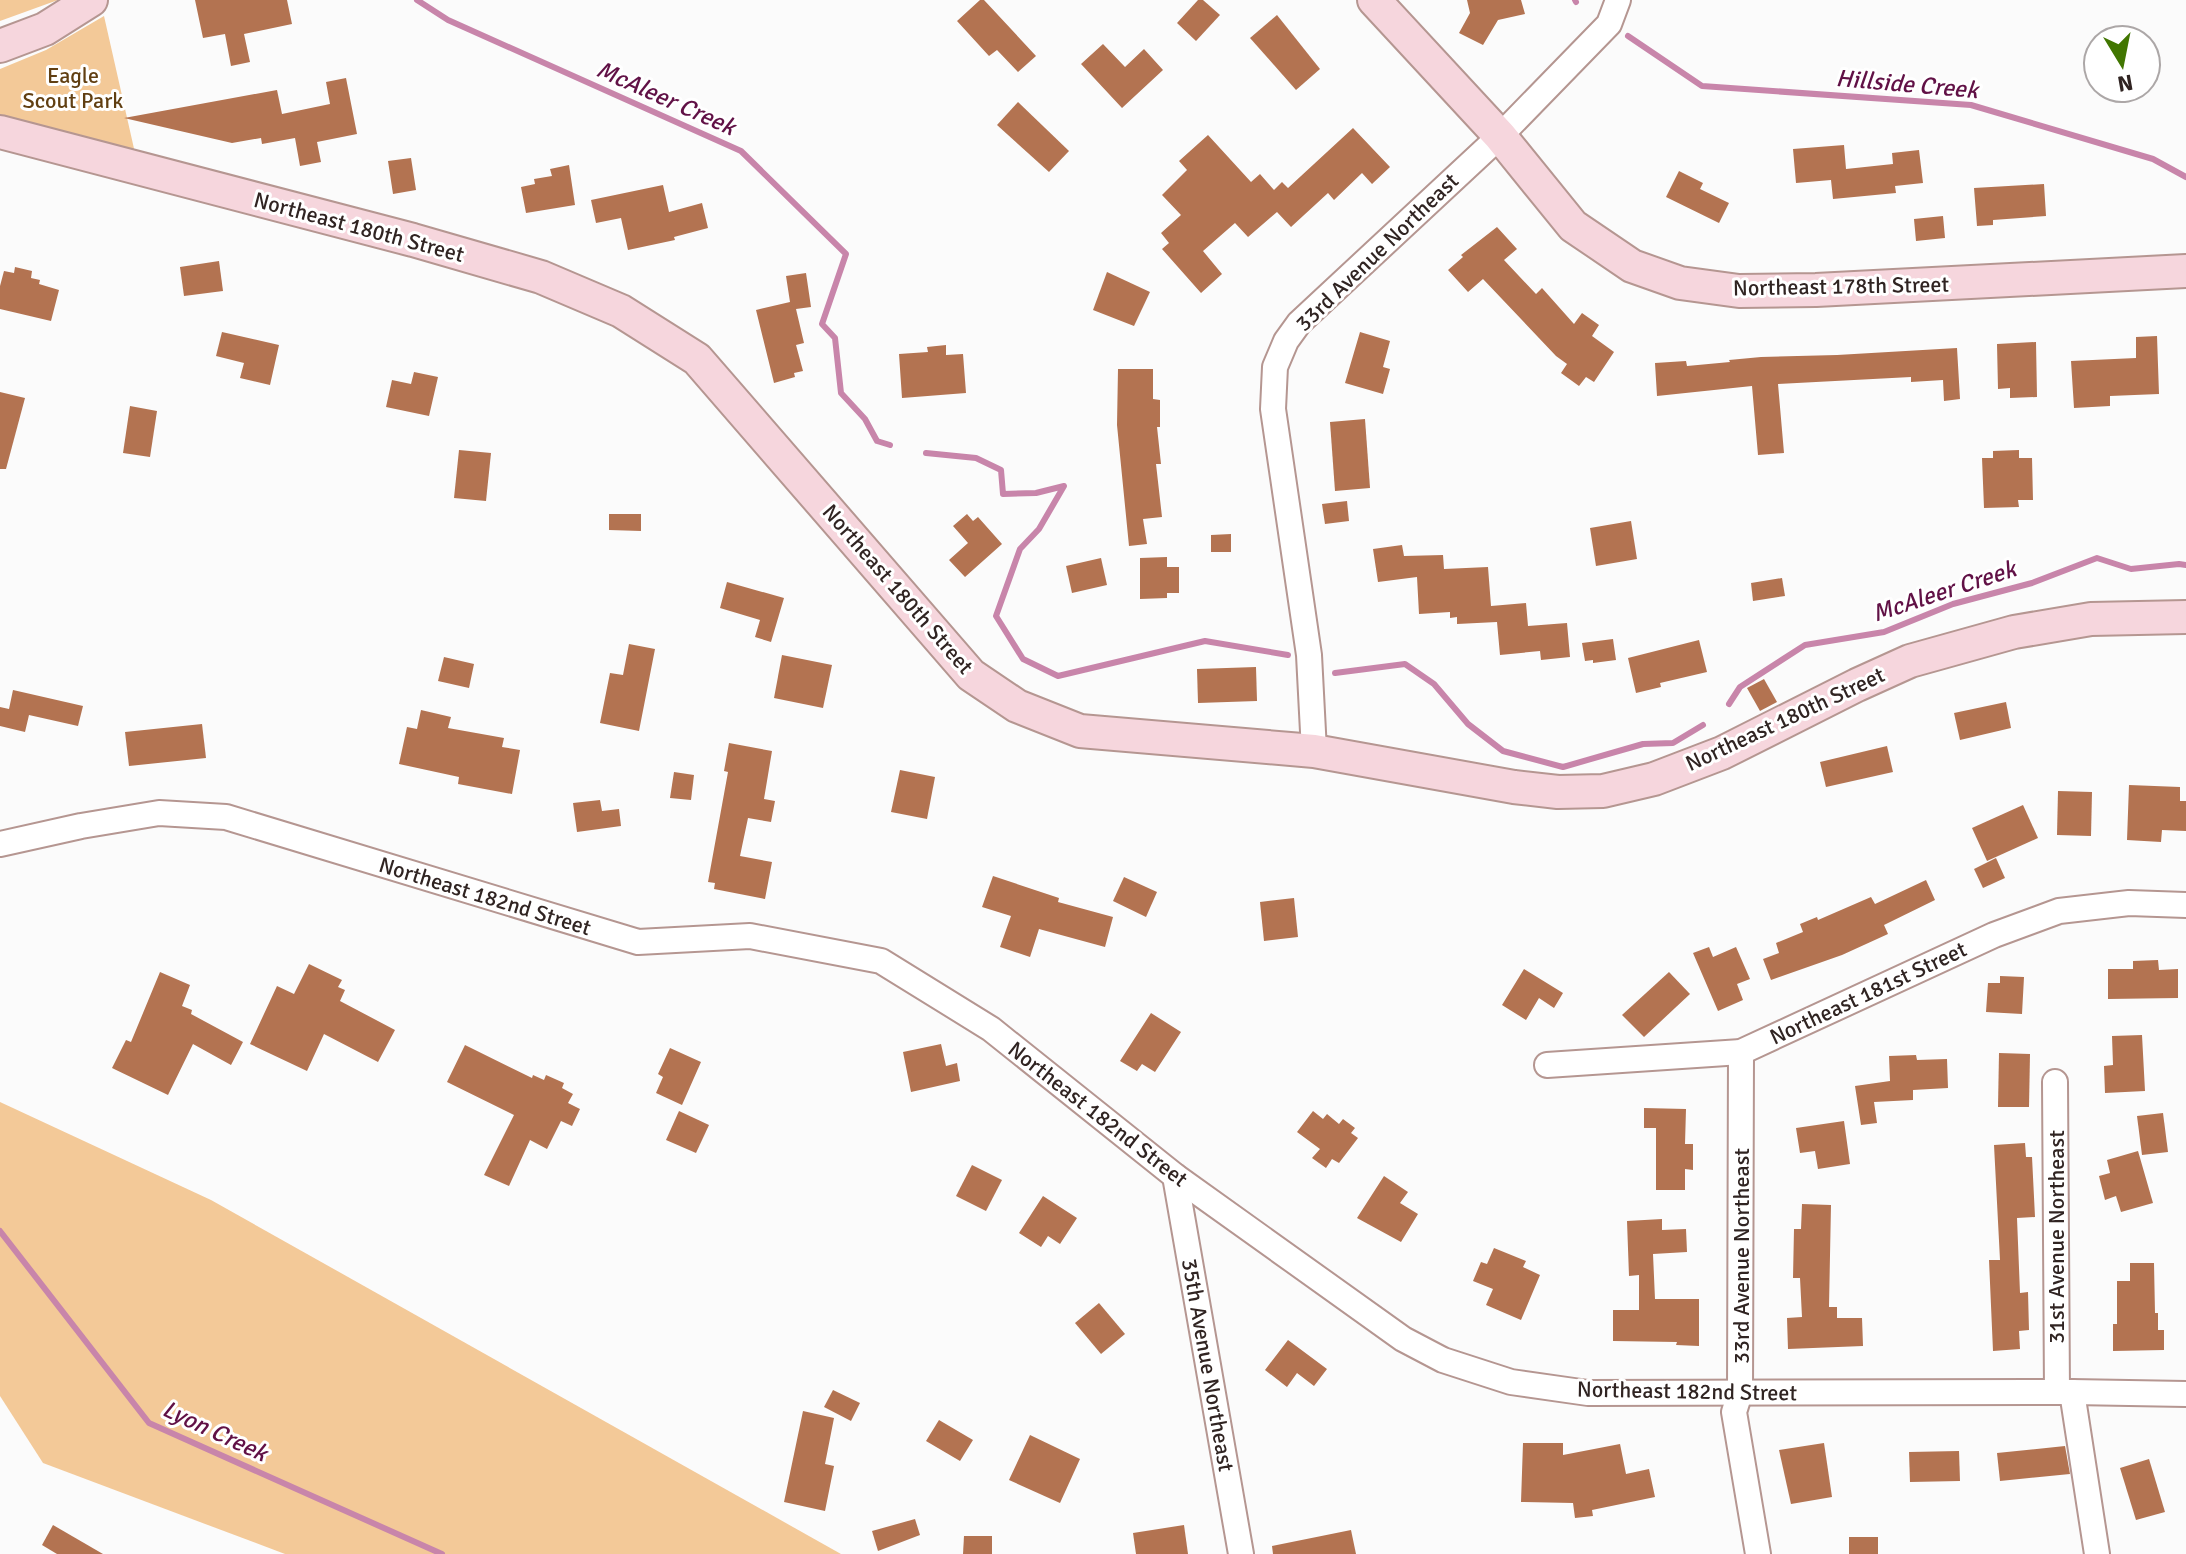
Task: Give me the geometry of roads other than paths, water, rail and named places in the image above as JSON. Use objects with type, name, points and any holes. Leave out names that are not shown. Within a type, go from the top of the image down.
[{"type":"street","points":[[0,46],[45,29],[91,0]]},
{"type":"street","name":"Northeast 178th Street","points":[[1374,0],[1500,136],[1573,226],[1632,266],[1680,283],[1739,291],[1816,290],[2186,271]]},
{"type":"street","name":"33rd Avenue Northeast","points":[[1314,751],[1309,666],[1273,409],[1275,367],[1286,341],[1299,323],[1500,136],[1609,24],[1618,0]]},
{"type":"street","name":"Northeast 180th Street","points":[[0,132],[541,277],[621,311],[697,359],[971,675],[1017,706],[1080,731],[1314,751],[1514,787],[1558,792],[1603,791],[1654,779],[1722,753],[1910,661],[2014,632],[2075,622],[2186,617]]},
{"type":"street","name":"Northeast 182nd Street","points":[[0,844],[159,813],[226,817],[638,942],[750,936],[881,961],[991,1029],[1175,1176],[1403,1339],[1443,1360],[1511,1382],[1588,1393],[2186,1394]]},
{"type":"street","name":"Northeast 181st Street","points":[[1547,1065],[1741,1052],[1994,935],[2059,911],[2129,903],[2186,905]]},
{"type":"street","name":"33rd Avenue Northeast","points":[[1741,1052],[1740,1393],[1734,1412],[1758,1554]]},
{"type":"street","name":"31st Avenue Northeast","points":[[2055,1082],[2065,1392],[2097,1554]]},
{"type":"street","name":"35th Avenue Northeast","points":[[1175,1176],[1241,1554]]},
{"type":"waterway","name":"McAleer Creek","points":[[417,0],[448,20],[741,151],[846,254],[822,324],[835,338],[841,393],[865,419],[877,441],[890,445]]},
{"type":"waterway","name":"Hillside Creek","points":[[1628,36],[1702,86],[1971,105],[2153,159],[2186,177]]},
{"type":"waterway","name":"McAleer Creek","points":[[926,453],[976,458],[1001,470],[1003,494],[1036,493],[1064,486],[1039,529],[1020,549],[996,616],[1023,659],[1058,676],[1205,641],[1288,655]]},
{"type":"waterway","name":"McAleer Creek","points":[[1729,704],[1740,687],[1805,645],[1884,632],[1953,604],[2032,583],[2097,558],[2131,569],[2186,565]]},
{"type":"waterway","name":"McAleer Creek","points":[[1335,673],[1405,664],[1434,684],[1468,724],[1503,751],[1563,767],[1643,744],[1673,743],[1703,725]]},
{"type":"waterway","name":"Lyon Creek","points":[[0,1231],[149,1423],[442,1554]]},
{"type":"park label","name":"Eagle Scout Park","points":[[73,88]]}]
